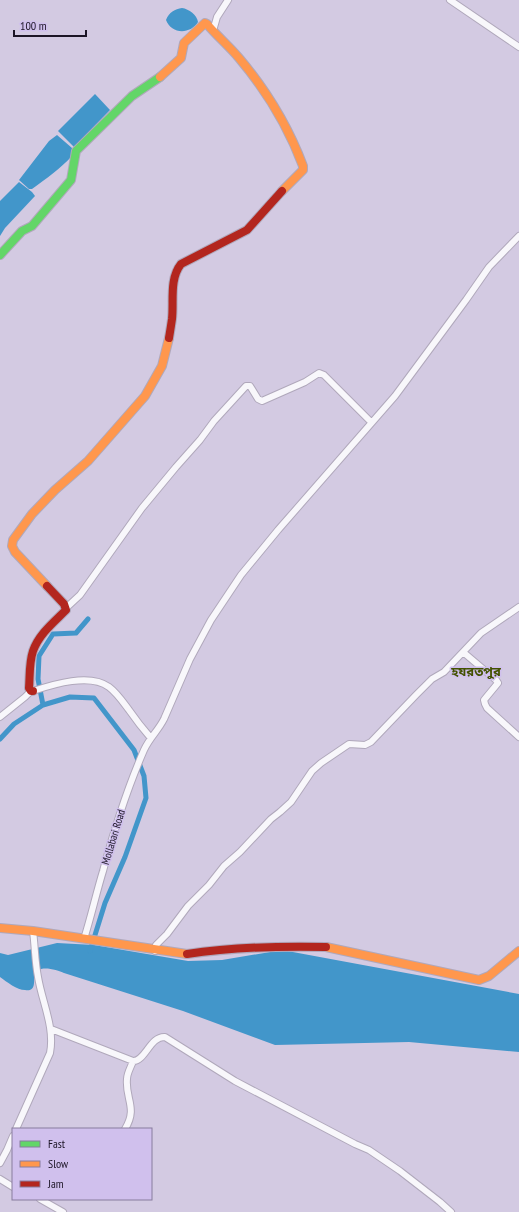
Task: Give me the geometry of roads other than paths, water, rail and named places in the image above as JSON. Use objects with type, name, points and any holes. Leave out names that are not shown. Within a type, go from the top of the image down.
[{"type":"street","points":[[212,31],[217,17],[228,0]]},
{"type":"street","points":[[450,0],[519,47]]},
{"type":"street","points":[[0,255],[22,230],[32,226],[71,180],[76,151],[132,96],[158,78],[177,62],[182,57],[184,43],[205,23],[239,58],[273,104],[297,149],[303,166],[303,170],[285,187],[247,230],[181,264],[177,269],[173,289],[172,319],[165,359],[156,378],[145,396],[78,472],[41,504],[13,540],[12,548],[15,552],[64,604],[66,608]]},
{"type":"street","name":"Mollabari Road","points":[[90,940],[90,920],[110,846],[137,767],[150,737],[160,727],[182,676],[203,636],[241,576],[278,530],[399,390],[489,267],[519,236]]},
{"type":"street","points":[[32,691],[29,688],[30,676],[33,652],[38,641],[66,610],[66,608],[80,595],[124,531],[214,421],[246,386],[250,386],[258,399],[262,401],[299,385],[319,373],[324,376],[371,422]]},
{"type":"street","points":[[155,951],[156,945],[167,934],[188,906],[209,885],[224,866],[240,852],[271,819],[291,802],[312,771],[349,744],[365,745],[371,742],[421,690],[444,672],[481,633],[519,608]]},
{"type":"street","points":[[463,652],[498,683],[484,700],[485,704],[519,737]]},
{"type":"street","points":[[0,717],[32,691],[48,686],[82,680],[99,681],[108,686],[116,694],[150,737]]},
{"type":"street","points":[[0,928],[33,931],[155,951],[184,954],[229,949],[287,946],[329,947],[479,980],[489,976],[519,951]]},
{"type":"street","points":[[16,1128],[50,1053],[52,1043],[51,1029],[37,976],[33,931]]},
{"type":"street","points":[[51,1029],[133,1061],[139,1060],[158,1038],[165,1037],[235,1081],[355,1144],[370,1150],[400,1171],[451,1212]]},
{"type":"street","points":[[126,1128],[130,1122],[131,1106],[126,1080],[133,1061]]},
{"type":"street","points":[[0,1163],[12,1138]]},
{"type":"street","points":[[0,1179],[12,1186]]},
{"type":"street","points":[[42,1200],[63,1212]]},
{"type":"water","points":[[182,8],[192,13],[198,22],[195,26],[186,31],[172,28],[168,25],[166,20],[172,11]]},
{"type":"water","points":[[95,94],[110,110],[74,147],[58,131]]},
{"type":"water","points":[[57,135],[72,148],[72,156],[48,177],[32,189],[29,189],[19,180],[49,141]]},
{"type":"water","points":[[19,182],[35,196],[5,228],[0,236],[0,201]]},
{"type":"water","points":[[57,943],[94,945],[188,961],[222,960],[282,950],[519,994],[519,1052],[409,1042],[275,1045],[183,1011],[53,969],[44,968],[37,971],[35,974],[33,988],[29,990],[22,990],[15,987],[0,977],[0,953],[8,955]]},
{"type":"waterway","points":[[43,705],[38,679],[39,656],[53,634],[76,633],[88,619]]},
{"type":"waterway","points":[[0,739],[14,724],[43,705],[70,697],[94,698],[134,750],[144,776],[146,798],[125,857],[105,903],[90,951]]},
{"type":"district","name":"হযরতপুর","points":[[476,671]]}]
